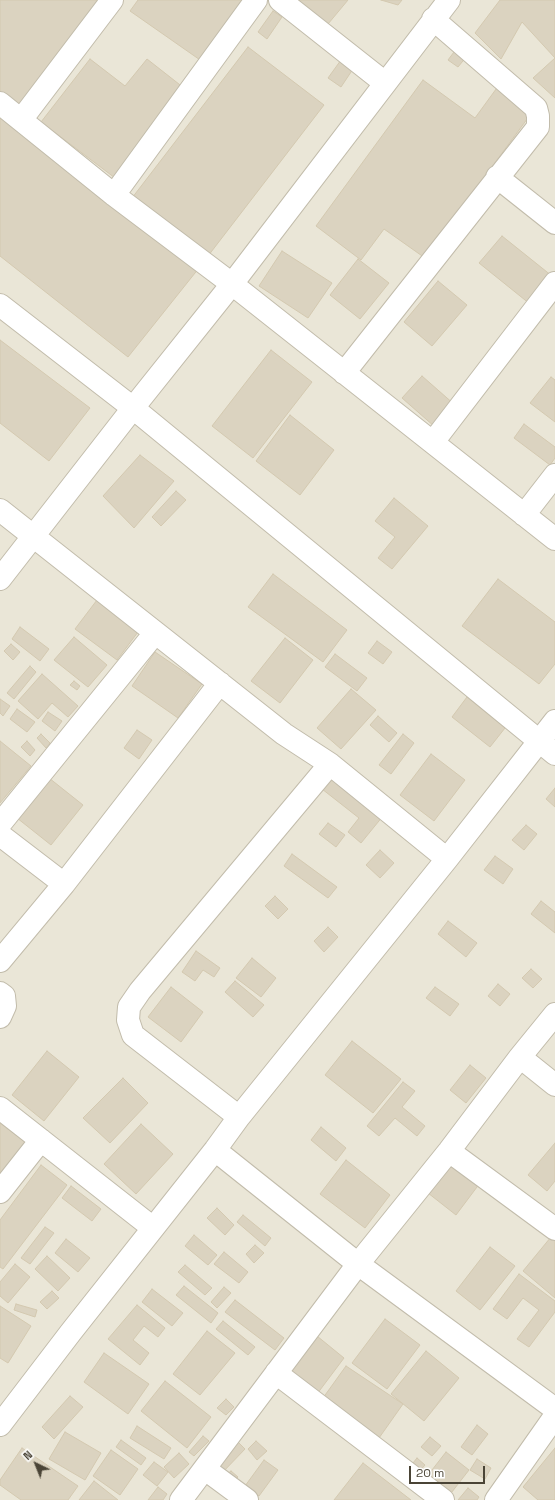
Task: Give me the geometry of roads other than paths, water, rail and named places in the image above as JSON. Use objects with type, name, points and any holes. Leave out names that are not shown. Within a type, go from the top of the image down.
[{"type":"street","points":[[21,120],[112,0]]},
{"type":"street","points":[[114,195],[256,0]]},
{"type":"street","points":[[280,0],[385,83]]},
{"type":"street","points":[[0,580],[133,408],[232,284],[448,0]]},
{"type":"street","points":[[344,373],[538,127],[536,108],[433,20]]},
{"type":"street","points":[[0,103],[114,195],[232,284],[555,538]]},
{"type":"street","points":[[497,178],[555,223]]},
{"type":"street","points":[[433,442],[555,283]]},
{"type":"street","points":[[0,305],[133,408],[547,748]]},
{"type":"street","points":[[524,515],[555,475]]},
{"type":"street","points":[[0,510],[34,535],[155,633],[220,682],[284,734],[330,764],[447,860]]},
{"type":"street","points":[[0,824],[155,633]]},
{"type":"street","points":[[0,961],[64,884],[220,682]]},
{"type":"street","points":[[0,1425],[71,1332],[215,1150],[239,1117],[447,860],[547,748],[555,721]]},
{"type":"street","points":[[239,1117],[133,1035],[128,1020],[129,1007],[140,991],[330,764]]},
{"type":"street","points":[[0,835],[64,884]]},
{"type":"street","points":[[0,993],[4,996],[5,1006],[0,1017]]},
{"type":"street","points":[[181,1500],[358,1264],[449,1151],[520,1057],[555,1014]]},
{"type":"street","points":[[520,1057],[555,1085]]},
{"type":"street","points":[[0,1108],[153,1228]]},
{"type":"street","points":[[0,1192],[41,1140]]},
{"type":"street","points":[[215,1150],[358,1264],[555,1409]]},
{"type":"street","points":[[449,1151],[555,1229]]},
{"type":"street","points":[[276,1373],[443,1500]]},
{"type":"street","points":[[496,1500],[555,1416]]},
{"type":"street","points":[[205,1469],[247,1500]]}]
